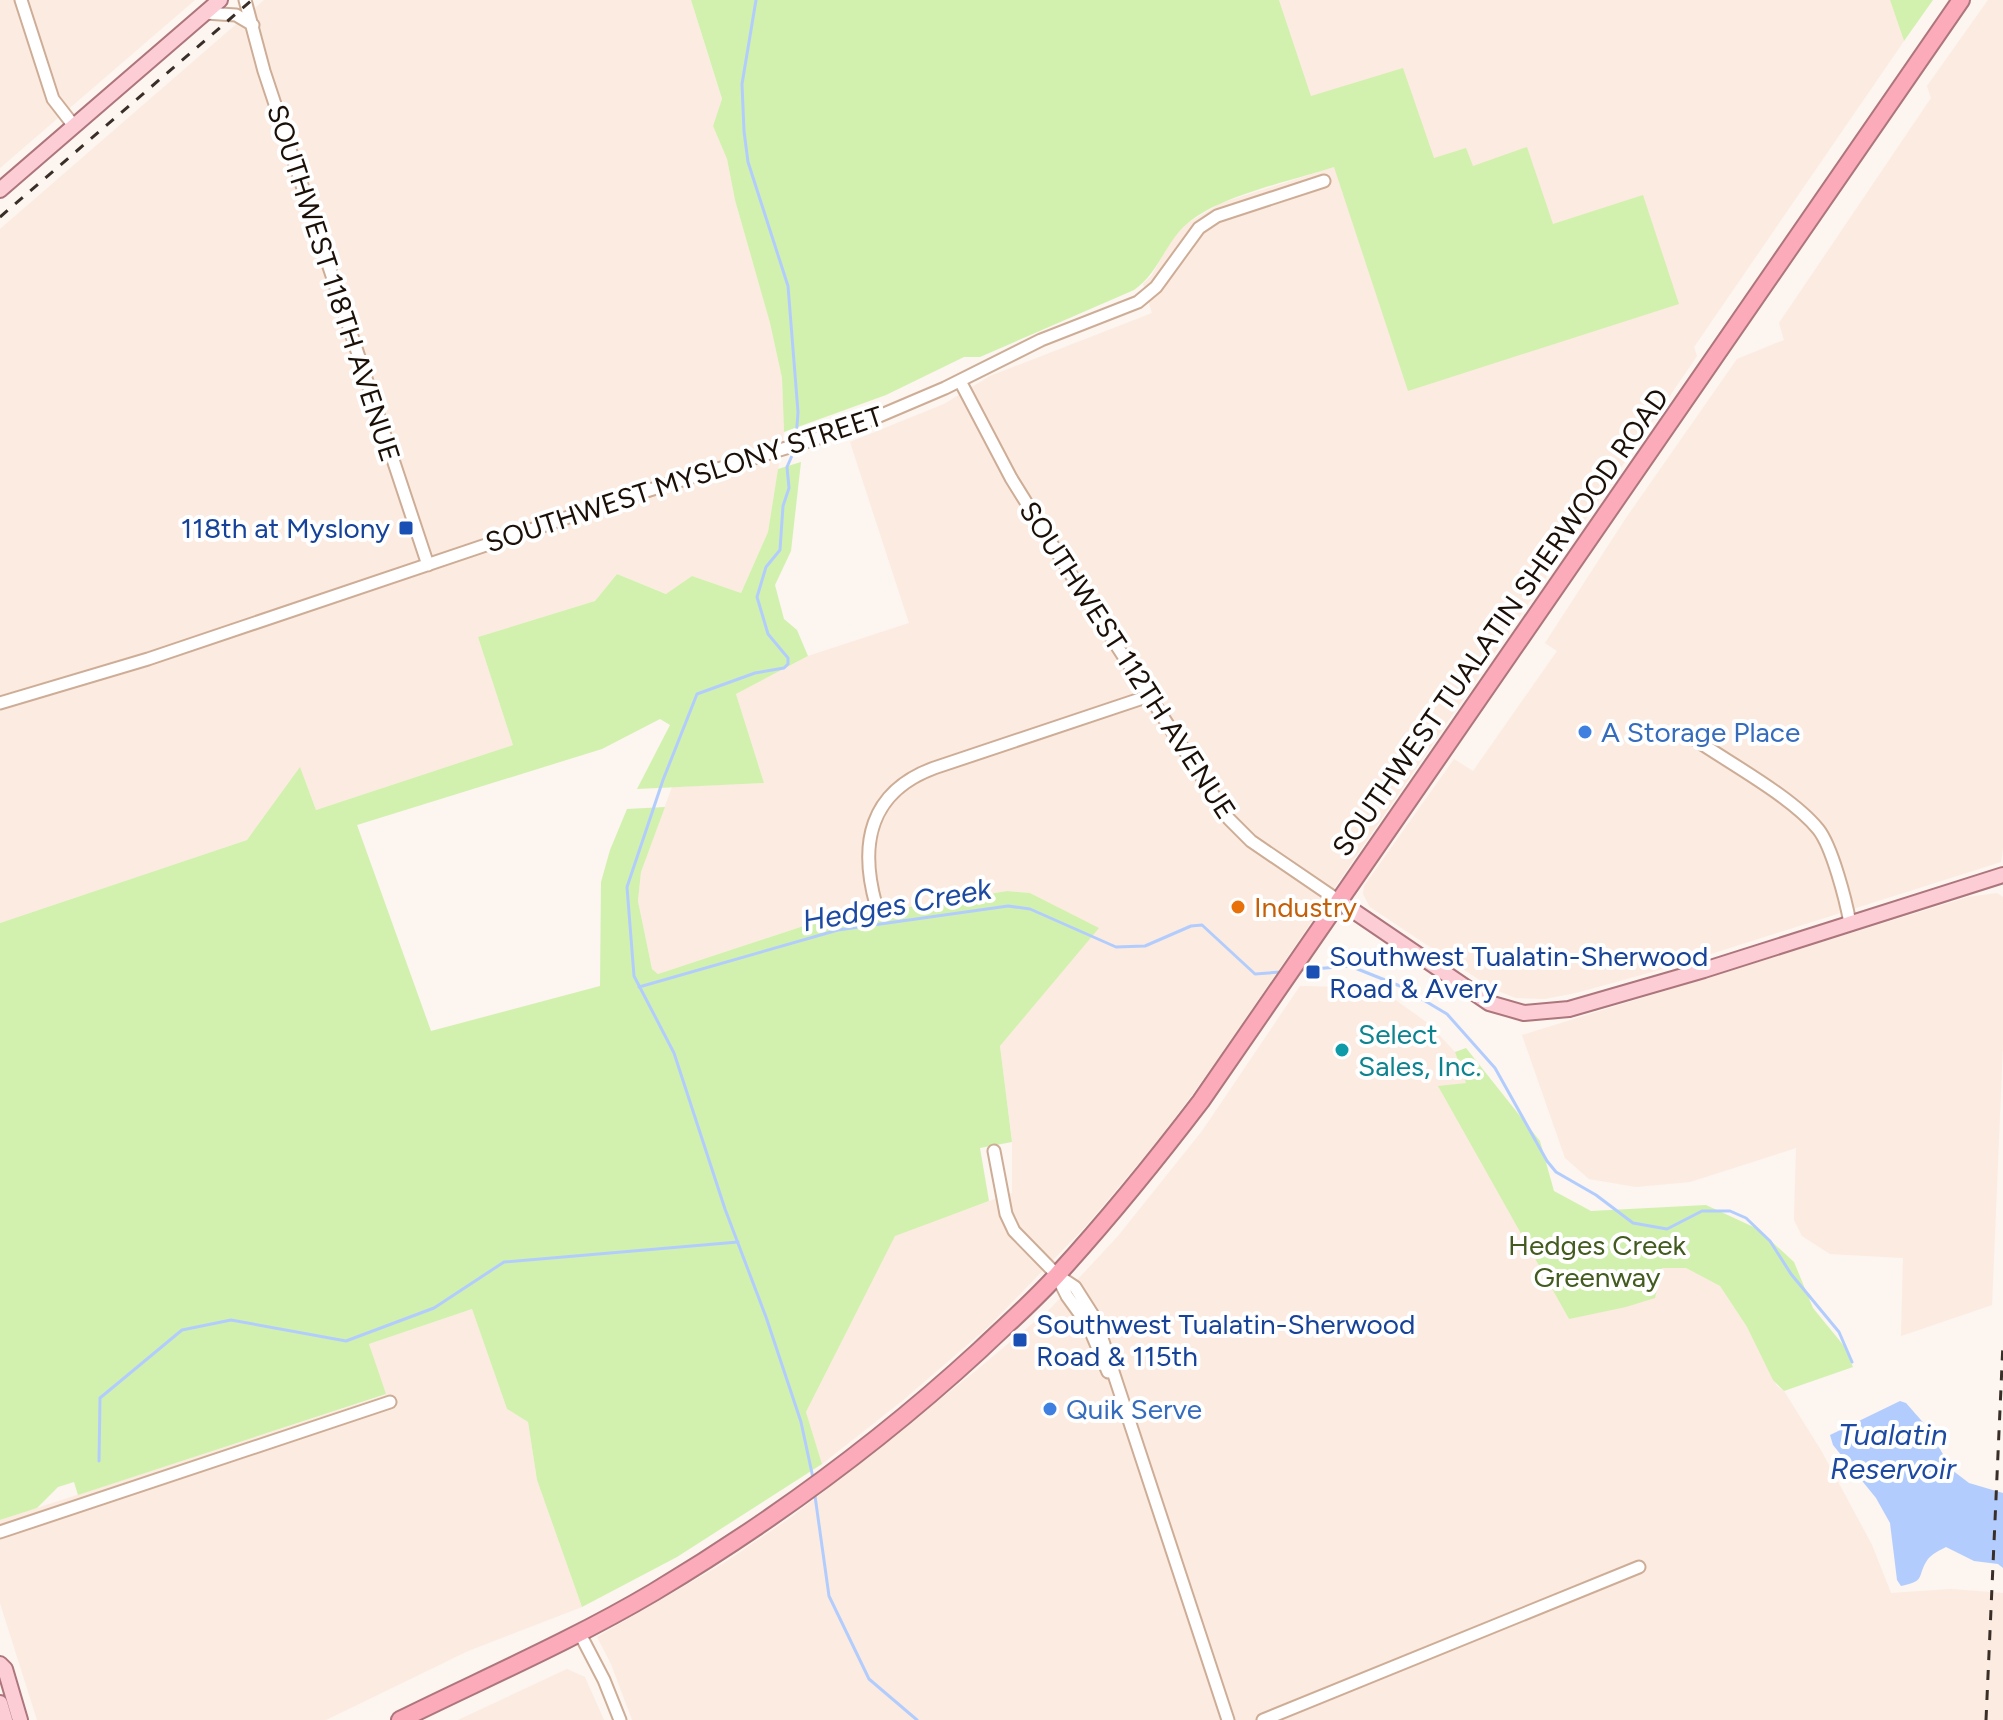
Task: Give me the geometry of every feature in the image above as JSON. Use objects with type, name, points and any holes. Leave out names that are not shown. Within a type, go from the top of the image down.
[{"type":"highway","name":"SOUTHWEST TUALATIN SHERWOOD ROAD","points":[[400,1720],[579,1632],[653,1593],[721,1551],[837,1470],[931,1395],[1057,1275],[1171,1141],[1961,0]]},
{"type":"main road","points":[[0,190],[220,0]]},
{"type":"main road","points":[[1339,901],[1478,997],[1502,1008],[1524,1013],[1552,1012],[1704,970],[2003,875]]},
{"type":"main road","points":[[1981,883],[2003,882]]},
{"type":"main road","points":[[0,1664],[5,1669],[20,1720]]},
{"type":"main road","points":[[0,1703],[5,1720]]},
{"type":"street","points":[[21,0],[53,99],[74,126]]},
{"type":"street","name":"SOUTHWEST 118TH AVENUE","points":[[245,0],[267,81],[428,565]]},
{"type":"street","points":[[204,13],[236,15],[253,25]]},
{"type":"street","name":"SOUTHWEST MYSLONY STREET","points":[[0,703],[148,659],[640,493],[851,428],[960,381],[1041,340],[1138,302],[1156,287],[1199,228],[1217,216],[1324,181]]},
{"type":"street","name":"SOUTHWEST 112TH AVENUE","points":[[960,381],[1011,478],[1235,827],[1339,901]]},
{"type":"street","points":[[876,905],[867,863],[868,847],[878,814],[899,788],[922,772],[1149,696]]},
{"type":"street","points":[[1696,740],[1796,807],[1818,829],[1828,848],[1850,923]]},
{"type":"street","points":[[994,1151],[1010,1224],[1024,1243],[1057,1275],[1075,1287],[1091,1310],[1228,1720]]},
{"type":"street","points":[[0,1532],[390,1402]]},
{"type":"street","points":[[1263,1720],[1639,1567]]},
{"type":"street","points":[[579,1632],[620,1720]]},
{"type":"shaded area","points":[[0,0],[195,0],[0,168]]},
{"type":"shaded area","points":[[264,0],[691,0],[722,100],[713,126],[727,159],[782,378],[784,432],[768,532],[741,593],[692,576],[667,594],[617,574],[595,601],[478,637],[513,745],[316,810],[300,768],[247,840],[0,923],[0,229]]},
{"type":"shaded area","points":[[1279,0],[1890,0],[1904,41],[1694,347],[1697,356],[1218,1059],[1161,1137],[1085,1227],[988,1327],[822,1464],[806,1412],[895,1235],[1012,1193],[1012,1141],[1000,1046],[1098,928],[1030,893],[1007,891],[834,916],[658,974],[652,969],[638,901],[641,872],[672,787],[764,783],[736,694],[808,656],[909,623],[850,442],[944,404],[990,376],[1152,313],[1143,284],[1152,275],[1173,237],[1188,223],[1221,203],[1334,167],[1552,224],[1473,166],[1434,159],[1311,96]]},
{"type":"shaded area","points":[[1988,0],[2003,0],[2001,862],[1670,967],[1576,993],[1544,999],[1516,998],[1493,989],[1370,907],[1363,894],[1364,886],[1454,759],[1473,771],[1557,651],[1545,643],[1626,518],[1737,359],[1784,340],[1779,323],[1931,98],[1927,86]]},
{"type":"shaded area","points":[[1997,893],[2003,897],[2003,1044],[1992,1305],[1901,1336],[1903,1258],[1830,1254],[1802,1236],[1794,1220],[1796,1148],[1690,1182],[1636,1187],[1589,1179],[1565,1158],[1522,1035],[1968,897]]},
{"type":"shaded area","points":[[1300,986],[1347,987],[1390,996],[1429,1024],[1455,1052],[1467,1083],[1439,1087],[1569,1319],[1662,1268],[1686,1268],[1720,1286],[1747,1327],[1777,1386],[1784,1391],[1822,1452],[1872,1545],[1891,1593],[1951,1589],[2003,1593],[2003,1720],[632,1720],[611,1664],[597,1637],[724,1563],[793,1516],[1051,1308],[1118,1236],[1202,1131]]},
{"type":"shaded area","points":[[472,1309],[507,1409],[528,1422],[537,1480],[582,1607],[468,1651],[326,1720],[37,1720],[0,1603],[0,1520],[385,1395],[369,1344]]},
{"type":"shaded area","points":[[567,1669],[585,1677],[604,1720],[458,1720]]},
{"type":"green space","points":[[691,0],[1279,0],[1311,96],[1403,68],[1434,158],[1466,148],[1473,166],[1527,147],[1553,224],[1643,195],[1679,304],[1408,391],[1334,167],[1258,190],[1202,213],[1180,231],[1150,275],[1134,290],[980,357],[964,357],[886,395],[784,432],[782,378],[770,323],[735,200],[727,159],[713,126],[722,99]]},
{"type":"green space","points":[[1890,0],[1933,0],[1904,41]]},
{"type":"green space","points":[[801,462],[791,551],[775,585],[784,619],[797,630],[808,656],[736,694],[764,783],[637,789],[670,725],[660,719],[602,749],[357,825],[431,1031],[600,986],[601,882],[627,809],[665,807],[641,872],[638,901],[652,969],[658,974],[834,916],[1007,891],[1030,893],[1099,928],[1000,1046],[1012,1142],[980,1148],[989,1201],[895,1236],[806,1412],[822,1464],[677,1557],[582,1607],[537,1480],[528,1422],[507,1409],[472,1309],[369,1344],[386,1394],[78,1495],[74,1482],[58,1487],[37,1508],[0,1520],[0,923],[247,840],[300,767],[316,810],[513,745],[478,637],[595,601],[617,574],[666,594],[692,576],[741,593],[768,532],[778,469]]},
{"type":"green space","name":"Hedges Creek Greenway","points":[[1466,1048],[1540,1141],[1554,1191],[1591,1211],[1706,1205],[1758,1229],[1794,1262],[1813,1308],[1844,1346],[1853,1367],[1784,1391],[1773,1380],[1747,1327],[1720,1286],[1686,1268],[1662,1268],[1655,1298],[1569,1319],[1438,1086],[1466,1083],[1455,1052]]},
{"type":"water","name":"Tualatin Reservoir","points":[[1900,1401],[1906,1403],[1928,1428],[1952,1470],[1969,1483],[2003,1493],[2003,1568],[1998,1564],[1974,1561],[1946,1547],[1928,1559],[1918,1580],[1901,1586],[1897,1580],[1890,1523],[1876,1498],[1833,1445],[1830,1435]]},
{"type":"waterway","name":"Hedges Creek","points":[[756,0],[742,84],[744,131],[748,162],[788,286],[798,412],[796,440]]},
{"type":"waterway","name":"Hedges Creek","points":[[794,451],[787,467],[789,488],[783,506],[780,550],[766,567],[757,597],[768,634],[788,658],[788,664],[784,668],[755,673],[697,694],[663,780],[627,887],[634,976],[674,1053],[725,1209],[801,1422],[813,1478]]},
{"type":"waterway","name":"Hedges Creek","points":[[639,987],[838,930],[1008,906],[1030,909],[1116,947],[1145,946],[1191,926],[1202,925],[1255,974],[1281,972]]},
{"type":"waterway","name":"Hedges Creek","points":[[1301,970],[1350,966],[1400,986],[1447,1014],[1495,1068],[1556,1172],[1596,1195],[1633,1223],[1667,1229],[1702,1211],[1730,1211],[1746,1218],[1770,1241],[1791,1274],[1839,1332],[1852,1362]]},
{"type":"waterway","points":[[99,1461],[100,1398],[182,1330],[231,1320],[346,1341],[434,1308],[504,1262],[738,1242]]},
{"type":"waterway","name":"Hedges Creek","points":[[815,1496],[829,1596],[869,1679],[917,1720]]},
{"type":"railway","points":[[0,217],[252,0]]},
{"type":"railway","points":[[1986,1720],[2003,1343]]},
{"type":"place","name":"118th at Myslony","points":[[406,528]]},
{"type":"place","name":"A Storage Place","points":[[1585,732]]},
{"type":"place","name":"Industry","points":[[1238,907]]},
{"type":"place","name":"Southwest Tualatin-Sherwood Road & Avery","points":[[1313,972]]},
{"type":"place","name":"Select Sales, Inc.","points":[[1342,1050]]},
{"type":"place","name":"Southwest Tualatin-Sherwood Road & 115th","points":[[1020,1340]]},
{"type":"place","name":"Quik Serve","points":[[1050,1409]]}]
